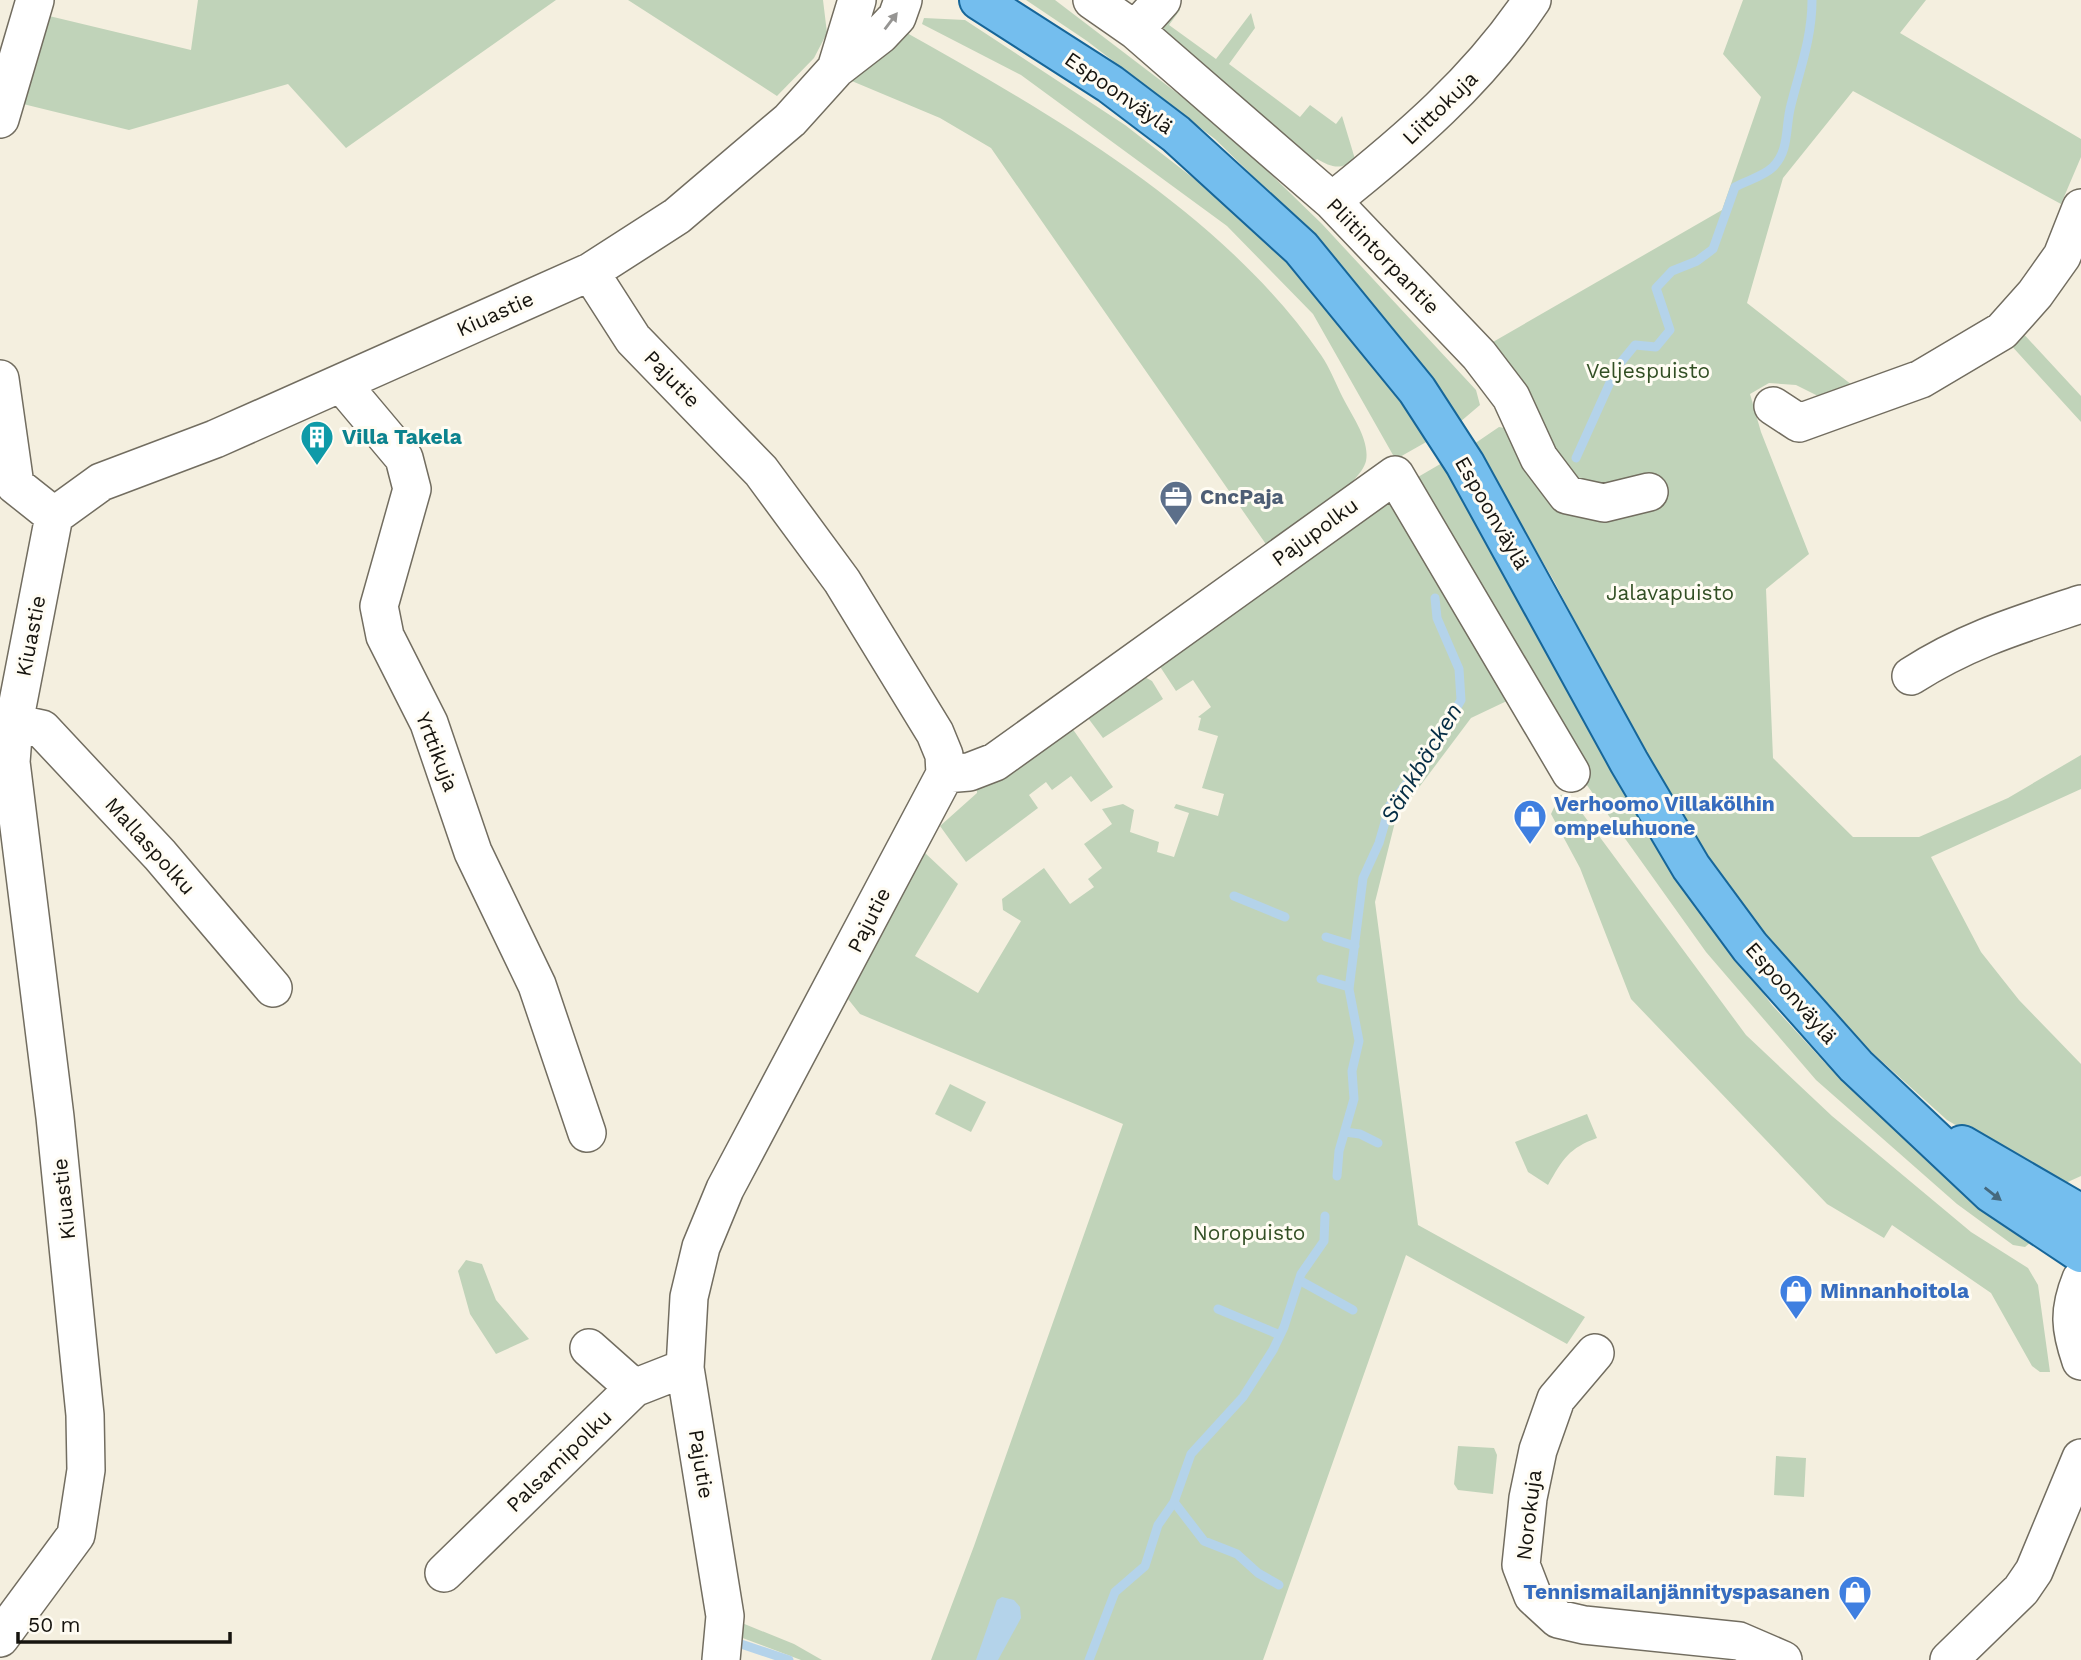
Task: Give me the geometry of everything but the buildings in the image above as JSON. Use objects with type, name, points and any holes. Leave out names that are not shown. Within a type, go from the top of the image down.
[{"type":"main road","name":"Espoonväylä","points":[[979,0],[1110,84],[1176,134],[1301,248],[1418,390],[1465,464],[1690,867],[1750,947],[1815,1022],[1990,1193],[2081,1253]]},
{"type":"main road","name":"Espoonväylä","points":[[1907,1114],[2081,1214]]},
{"type":"street","points":[[0,119],[35,0]]},
{"type":"street","name":"Kiuastie","points":[[836,69],[857,0]]},
{"type":"street","name":"Kiuastie","points":[[0,1638],[76,1535],[86,1470],[82,1379],[55,1117],[7,796],[14,723],[54,516],[101,482],[215,439],[590,272],[677,216],[790,120],[836,69],[880,35],[897,17],[903,0]]},
{"type":"street","name":"Pliitintorpantie","points":[[1091,0],[1135,30],[1332,201],[1487,366],[1511,397],[1539,458],[1560,489],[1574,498],[1604,503],[1649,492]]},
{"type":"street","points":[[1135,30],[1162,0]]},
{"type":"street","name":"Liittokuja","points":[[1332,201],[1409,139],[1470,80],[1508,37],[1532,0]]},
{"type":"street","points":[[1773,406],[1799,423],[1921,379],[2002,331],[2035,294],[2062,256],[2081,208]]},
{"type":"street","name":"Pajutie","points":[[590,272],[633,339],[761,471],[842,581],[935,733],[944,755],[945,774],[711,1218],[689,1297],[685,1368],[725,1616],[721,1660]]},
{"type":"street","points":[[0,379],[15,485],[54,516]]},
{"type":"street","name":"Yrttikuja","points":[[341,383],[404,458],[412,489],[379,606],[384,636],[429,723],[474,852],[537,985],[587,1133]]},
{"type":"street","name":"Pajupolku","points":[[945,774],[970,772],[995,762],[1395,475],[1571,774]]},
{"type":"street","points":[[1911,676],[1950,651],[1978,638],[2081,604]]},
{"type":"street","name":"Mallaspolku","points":[[14,723],[42,729],[160,855],[273,988]]},
{"type":"street","points":[[2081,1279],[2070,1330],[2081,1361]]},
{"type":"street","points":[[589,1348],[634,1388]]},
{"type":"street","name":"Norokuja","points":[[1594,1353],[1556,1399],[1538,1450],[1528,1498],[1521,1565],[1533,1596],[1558,1619],[1584,1625],[1739,1641],[1783,1660]]},
{"type":"street","name":"Palsamipolku","points":[[444,1573],[634,1388],[685,1368]]},
{"type":"street","points":[[1949,1660],[2021,1590],[2034,1571],[2081,1458]]},
{"type":"green space","points":[[198,0],[556,0],[346,148],[288,84],[129,130],[19,103],[45,15],[191,50]]},
{"type":"green space","points":[[628,0],[823,0],[827,33],[814,58],[777,96]]},
{"type":"green space","points":[[1026,0],[1055,0],[1223,128],[1322,224],[1476,390],[1480,405],[1460,422],[1434,380],[1311,233],[1215,139],[1087,41]]},
{"type":"green space","points":[[1743,0],[1926,0],[1900,33],[2081,139],[2081,157],[2061,204],[1853,91],[1783,178],[1747,303],[1852,385],[1838,393],[1820,397],[1796,385],[1769,383],[1750,394],[1761,432],[1809,554],[1766,589],[1773,758],[1853,837],[1919,837],[2008,798],[2081,755],[2081,789],[1931,857],[1981,952],[2019,1000],[2081,1064],[2081,1176],[2059,1186],[1947,1120],[1835,1019],[1732,893],[1647,759],[1554,581],[1474,444],[1499,427],[1510,429],[1541,483],[1553,497],[1566,506],[1595,511],[1651,498],[1645,484],[1609,493],[1591,490],[1576,483],[1554,457],[1523,393],[1486,346],[1722,210],[1761,97],[1723,54]]},
{"type":"green space","points":[[1176,3],[1180,10],[1169,25],[1216,59],[1251,13],[1255,28],[1229,64],[1300,117],[1310,105],[1336,124],[1342,116],[1355,159],[1341,166],[1331,166],[1317,159],[1312,164],[1172,42],[1161,27]]},
{"type":"green space","points":[[924,18],[965,20],[1125,125],[1233,209],[1291,266],[1402,399],[1428,441],[1398,458],[1393,455],[1313,314],[1227,226],[1021,75],[922,24]]},
{"type":"green space","points":[[898,28],[1072,130],[1129,169],[1183,210],[1234,255],[1281,303],[1324,360],[1363,437],[1366,461],[1361,471],[1339,495],[1270,550],[991,148],[940,118],[847,79]]},
{"type":"green space","points":[[2019,329],[2081,396],[2081,422],[2009,343]]},
{"type":"green space","points":[[1442,463],[1635,812],[1696,905],[1772,1005],[1825,1063],[2031,1242],[2025,1247],[2013,1245],[1957,1204],[1816,1080],[1706,952],[1574,767],[1413,483],[1418,477]]},
{"type":"green space","name":"Noropuisto","points":[[1390,500],[1511,699],[1471,718],[1396,818],[1375,902],[1418,1225],[1585,1317],[1567,1344],[1406,1255],[1263,1660],[931,1660],[1123,1124],[860,1014],[848,999],[924,852],[958,884],[915,956],[978,993],[1021,921],[1003,910],[1002,899],[1044,868],[1070,904],[1094,887],[1088,879],[1102,868],[1084,844],[1112,824],[1102,809],[1123,804],[1134,810],[1130,832],[1159,842],[1157,852],[1174,857],[1189,813],[1174,808],[1176,804],[1218,816],[1224,794],[1202,788],[1218,736],[1198,730],[1201,718],[1198,717],[1211,707],[1193,680],[1176,691],[1159,665]]},
{"type":"green space","points":[[1143,676],[1152,681],[1163,699],[1103,738],[1088,718]]},
{"type":"green space","points":[[1072,728],[1113,787],[1091,802],[1071,776],[1052,790],[1046,782],[1029,795],[1038,808],[966,862],[940,826],[977,793],[977,782]]},
{"type":"green space","points":[[1568,794],[1746,1035],[1832,1116],[1971,1232],[2028,1268],[2038,1285],[2050,1372],[2040,1372],[2032,1366],[1991,1293],[1892,1225],[1884,1238],[1827,1204],[1631,999],[1580,868],[1551,814],[1560,795]]},
{"type":"green space","points":[[950,1084],[986,1102],[971,1132],[935,1114]]},
{"type":"green space","points":[[1587,1114],[1597,1138],[1573,1150],[1548,1185],[1528,1172],[1515,1142]]},
{"type":"green space","points":[[466,1260],[482,1264],[496,1300],[529,1339],[496,1354],[470,1314],[458,1271]]},
{"type":"green space","points":[[1458,1446],[1494,1448],[1497,1455],[1493,1494],[1458,1490],[1454,1484]]},
{"type":"green space","points":[[1776,1456],[1806,1458],[1804,1497],[1774,1495]]},
{"type":"green space","points":[[742,1623],[794,1644],[822,1660],[801,1660],[740,1637]]},
{"type":"water","points":[[1002,1597],[1014,1600],[1020,1607],[1021,1618],[998,1660],[976,1660],[997,1600]]},
{"type":"waterway","name":"Sänkbäcken","points":[[1576,458],[1617,367],[1635,345],[1656,347],[1670,330],[1656,288],[1672,271],[1697,261],[1713,249],[1735,187],[1769,170],[1782,153],[1789,113],[1808,40],[1812,0]]},
{"type":"waterway","name":"Sänkbäcken","points":[[1337,1176],[1339,1151],[1354,1099],[1352,1071],[1359,1041],[1349,989],[1363,878],[1379,843],[1390,805],[1433,749],[1461,700],[1459,669],[1437,618],[1435,598]]},
{"type":"waterway","points":[[1234,896],[1285,917]]},
{"type":"waterway","points":[[1326,937],[1355,946]]},
{"type":"waterway","points":[[1321,979],[1349,987]]},
{"type":"waterway","points":[[1345,1132],[1360,1134],[1378,1143]]},
{"type":"waterway","name":"Sänkbäcken","points":[[1089,1660],[1115,1592],[1145,1566],[1158,1525],[1174,1502],[1191,1454],[1243,1397],[1273,1350],[1284,1327],[1301,1274],[1324,1241],[1325,1216]]},
{"type":"waterway","points":[[1299,1280],[1353,1310]]},
{"type":"waterway","points":[[1218,1309],[1280,1335]]},
{"type":"waterway","points":[[1174,1502],[1204,1541],[1237,1554],[1258,1573],[1279,1585]]},
{"type":"waterway","points":[[741,1644],[789,1660]]},
{"type":"place","name":"Villa Takela","points":[[317,467]]},
{"type":"place","name":"CncPaja","points":[[1176,527]]},
{"type":"place","name":"Verhoomo Villakölhin ompeluhuone","points":[[1530,846]]},
{"type":"place","name":"Minnanhoitola","points":[[1796,1321]]},
{"type":"place","name":"Tennismailanjännityspasanen","points":[[1855,1622]]},
{"type":"park label","name":"Veljespuisto","points":[[1648,371]]},
{"type":"park label","name":"Jalavapuisto","points":[[1670,593]]}]
